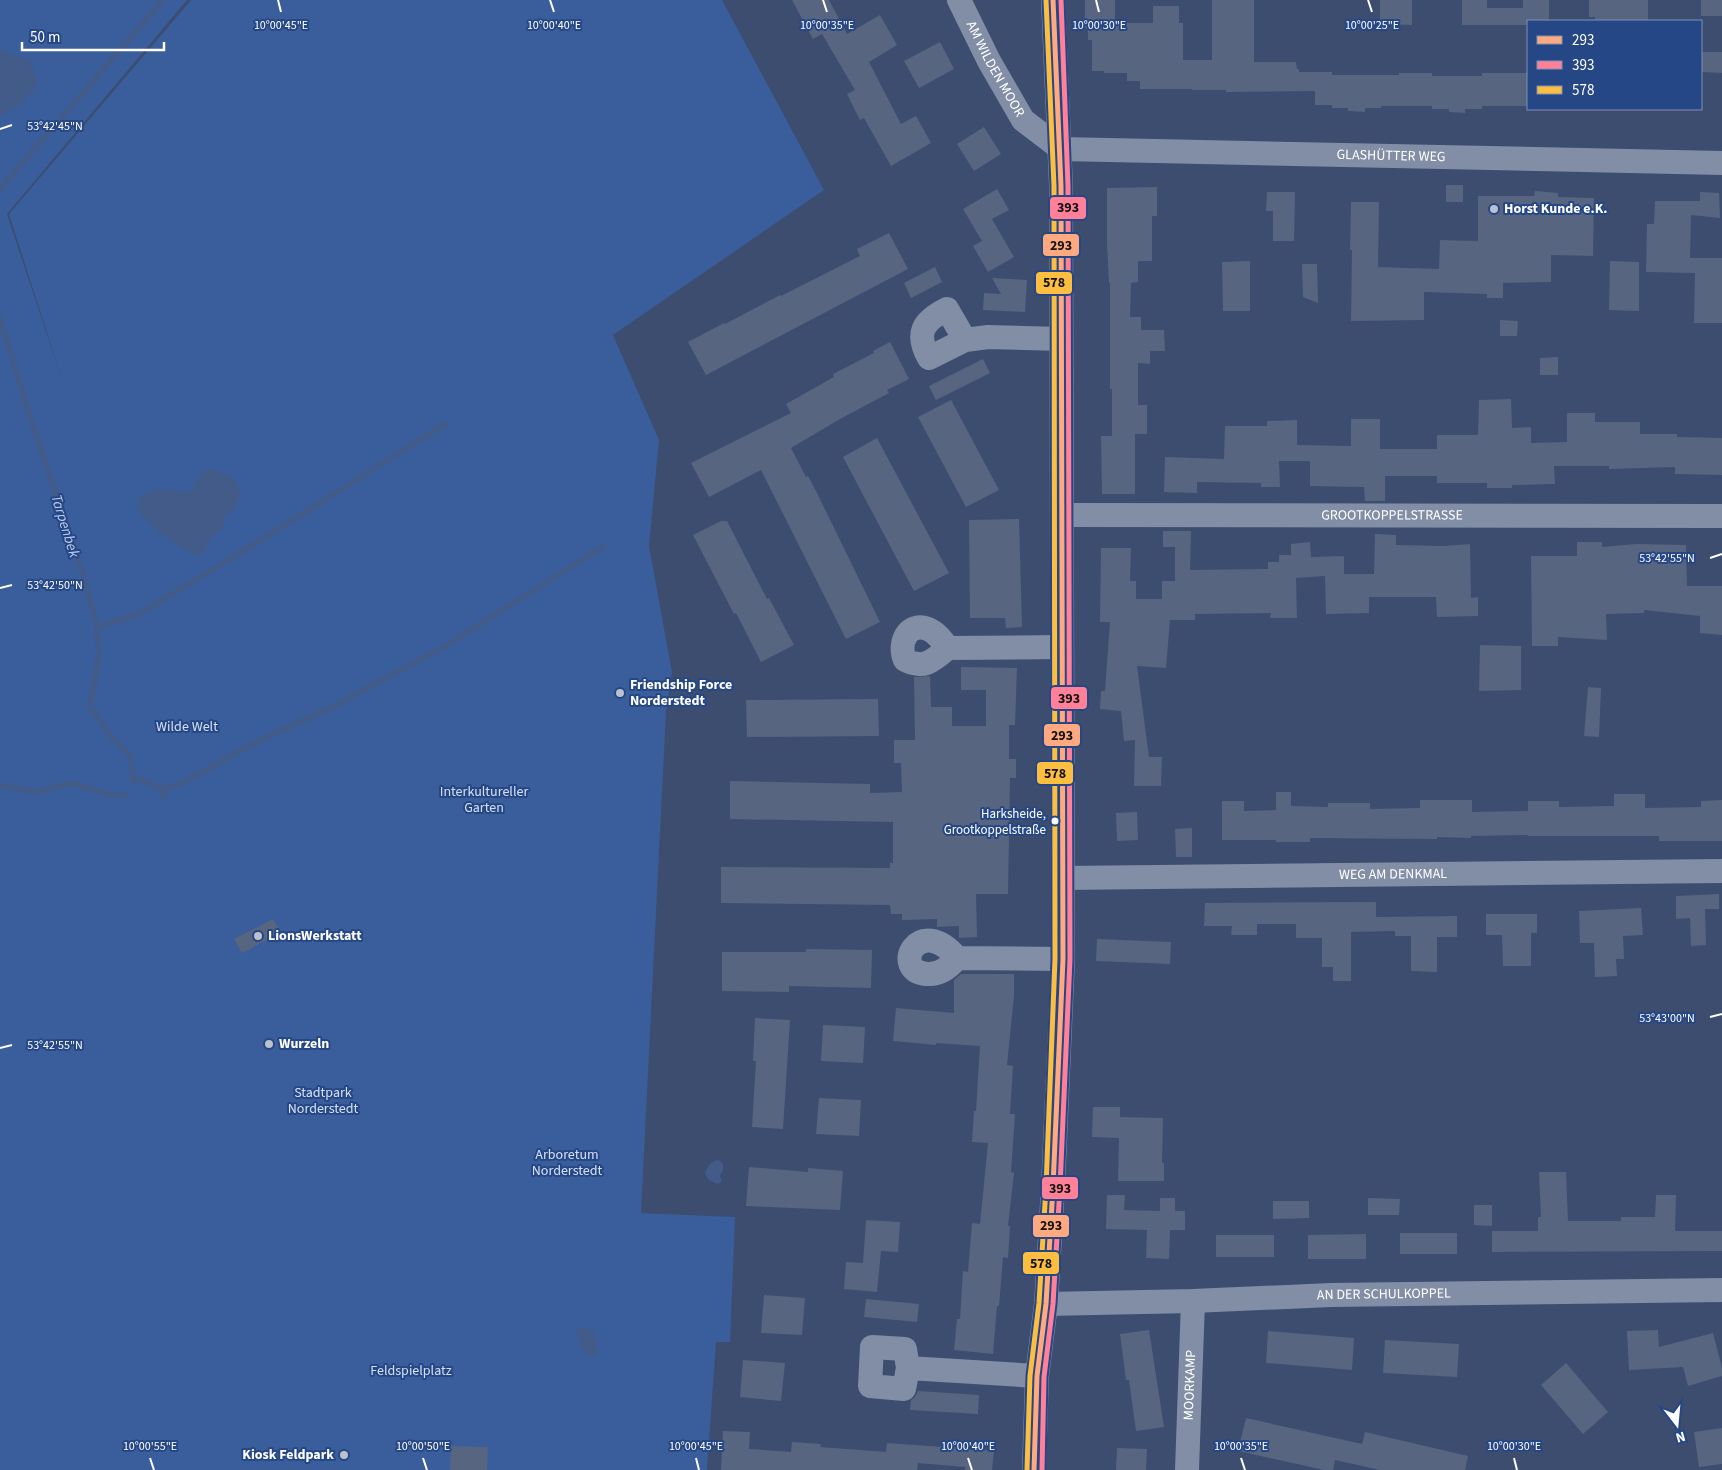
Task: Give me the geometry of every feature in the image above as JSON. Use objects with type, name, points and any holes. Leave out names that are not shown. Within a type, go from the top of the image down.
[{"type":"street","name":"AM WILDEN MOOR","points":[[959,0],[1023,120],[1061,149]]},
{"type":"street","points":[[1034,1470],[1037,1376],[1046,1304],[1054,1177],[1063,958],[1061,149],[1053,0]]},
{"type":"street","name":"GLASHÜTTER WEG","points":[[1061,149],[1722,163]]},
{"type":"street","points":[[965,340],[988,337],[1061,339]]},
{"type":"street","name":"GROOTKOPPELSTRASSE","points":[[1062,515],[1722,516]]},
{"type":"street","points":[[948,648],[1062,646]]},
{"type":"street","name":"WEG AM DENKMAL","points":[[1063,878],[1722,871]]},
{"type":"street","points":[[957,958],[1063,958]]},
{"type":"street","name":"AN DER SCHULKOPPEL","points":[[1046,1304],[1193,1301],[1331,1295],[1722,1290]]},
{"type":"street","name":"MOORKAMP","points":[[1187,1470],[1193,1301]]},
{"type":"street","points":[[908,1368],[1037,1376]]},
{"type":"green space","points":[[0,0],[187,0],[7,214],[62,380],[9,214],[191,0],[722,0],[824,190],[613,335],[659,440],[649,546],[672,672],[666,712],[641,1213],[735,1217],[730,1342],[716,1342],[707,1470],[0,1470]]},
{"type":"shaded area","points":[[0,50],[31,61],[37,86],[22,103],[0,116]]},
{"type":"shaded area","points":[[207,469],[219,471],[227,475],[241,490],[235,508],[224,517],[223,529],[211,537],[203,553],[195,556],[164,535],[149,522],[139,510],[138,502],[139,498],[151,491],[169,489],[189,493],[196,480]]},
{"type":"shaded area","points":[[719,1160],[723,1164],[723,1170],[720,1176],[722,1181],[718,1184],[709,1180],[705,1174],[710,1164]]},
{"type":"shaded area","points":[[585,1327],[592,1331],[597,1341],[597,1354],[590,1357],[582,1349],[578,1336],[578,1328]]},
{"type":"building","points":[[792,0],[829,0],[847,34],[880,15],[897,45],[869,62],[901,124],[916,116],[931,143],[891,166],[864,118],[860,120],[847,94],[855,90],[822,34],[813,39]]},
{"type":"building","points":[[1085,0],[1115,0],[1115,23],[1153,23],[1153,6],[1179,6],[1179,23],[1183,23],[1183,60],[1212,60],[1212,0],[1254,0],[1254,62],[1296,62],[1299,72],[1332,72],[1332,75],[1432,73],[1432,76],[1482,76],[1482,73],[1527,73],[1527,106],[1482,106],[1482,109],[1465,109],[1465,113],[1449,112],[1449,109],[1432,109],[1432,106],[1381,106],[1381,108],[1365,108],[1365,112],[1348,111],[1348,108],[1332,108],[1332,105],[1315,105],[1315,91],[1226,92],[1226,90],[1140,89],[1140,81],[1127,81],[1127,73],[1092,71],[1092,40],[1088,40],[1088,28],[1085,28]]},
{"type":"building","points":[[1380,0],[1412,0],[1412,25],[1380,24]]},
{"type":"building","points":[[1462,0],[1487,0],[1487,8],[1523,8],[1523,0],[1549,0],[1549,20],[1527,20],[1527,25],[1462,25]]},
{"type":"building","points":[[1589,0],[1648,0],[1648,20],[1595,20],[1595,17],[1589,17]]},
{"type":"building","points":[[1701,0],[1722,0],[1722,16],[1701,16]]},
{"type":"building","points":[[940,42],[954,69],[919,88],[904,61]]},
{"type":"building","points":[[1702,52],[1722,52],[1722,73],[1702,72]]},
{"type":"building","points":[[984,127],[1001,154],[974,171],[957,144]]},
{"type":"building","points":[[1446,185],[1463,185],[1463,202],[1446,202]]},
{"type":"building","points":[[1157,187],[1157,216],[1152,216],[1152,261],[1138,261],[1138,282],[1131,283],[1130,317],[1141,317],[1141,330],[1164,330],[1165,351],[1150,351],[1150,364],[1138,363],[1138,405],[1147,405],[1147,434],[1135,434],[1135,494],[1102,494],[1101,436],[1112,436],[1107,188]]},
{"type":"building","points":[[997,189],[1009,210],[992,219],[1014,257],[988,272],[973,246],[982,241],[963,209]]},
{"type":"building","points":[[1535,191],[1558,193],[1558,197],[1594,198],[1593,256],[1551,255],[1551,282],[1503,283],[1503,298],[1487,298],[1487,294],[1424,292],[1424,320],[1351,321],[1351,202],[1379,202],[1378,267],[1439,269],[1440,240],[1478,241],[1478,196],[1534,196]]},
{"type":"building","points":[[1267,192],[1295,192],[1294,241],[1273,241],[1273,211],[1266,211]]},
{"type":"building","points":[[1700,192],[1719,193],[1720,218],[1691,215],[1690,258],[1722,258],[1722,323],[1694,323],[1695,273],[1646,272],[1647,224],[1654,224],[1655,201],[1700,201]]},
{"type":"building","points":[[889,233],[908,269],[706,375],[688,342],[860,256],[857,249]]},
{"type":"building","points":[[1250,261],[1250,311],[1223,311],[1222,262]]},
{"type":"building","points":[[1610,261],[1639,262],[1639,311],[1609,310]]},
{"type":"building","points":[[1302,264],[1317,264],[1318,303],[1303,297]]},
{"type":"building","points":[[935,267],[942,282],[911,298],[904,283]]},
{"type":"building","points":[[992,278],[1027,280],[1025,312],[983,310],[984,293],[1001,294]]},
{"type":"building","points":[[1500,320],[1518,321],[1517,336],[1500,336]]},
{"type":"building","points":[[890,342],[909,379],[887,390],[889,393],[791,448],[806,477],[808,476],[816,491],[880,622],[846,639],[761,470],[709,497],[691,463],[791,413],[786,404],[834,377],[833,374],[874,353],[873,351]]},
{"type":"building","points":[[1558,357],[1558,375],[1540,375],[1540,358]]},
{"type":"building","points":[[983,359],[990,373],[936,400],[929,386]]},
{"type":"building","points":[[1511,399],[1512,428],[1531,427],[1531,443],[1567,442],[1567,413],[1595,413],[1595,422],[1640,422],[1640,434],[1677,434],[1677,437],[1722,438],[1722,475],[1675,474],[1675,467],[1609,469],[1609,466],[1554,466],[1555,484],[1512,485],[1512,488],[1487,488],[1487,483],[1437,483],[1437,476],[1385,476],[1385,501],[1365,501],[1364,487],[1310,486],[1310,461],[1279,461],[1280,487],[1261,487],[1261,483],[1197,482],[1197,493],[1164,492],[1165,457],[1224,459],[1225,426],[1267,426],[1267,421],[1297,420],[1297,445],[1351,446],[1351,419],[1380,419],[1380,449],[1437,449],[1437,435],[1478,435],[1479,400]]},
{"type":"building","points":[[951,400],[999,490],[966,507],[918,417]]},
{"type":"building","points":[[877,438],[949,573],[914,591],[843,457]]},
{"type":"building","points":[[1019,519],[1022,627],[1006,628],[1005,618],[970,618],[969,520]]},
{"type":"building","points":[[721,521],[727,521],[767,599],[769,598],[794,645],[761,662],[693,535]]},
{"type":"building","points":[[1163,531],[1191,531],[1190,570],[1268,569],[1268,562],[1279,562],[1279,555],[1291,555],[1291,544],[1310,542],[1311,557],[1344,556],[1344,574],[1374,574],[1375,534],[1396,535],[1396,545],[1444,546],[1470,544],[1471,598],[1478,597],[1478,616],[1437,617],[1436,597],[1369,597],[1369,613],[1326,614],[1325,576],[1296,578],[1297,618],[1270,618],[1271,613],[1195,614],[1195,620],[1170,620],[1166,668],[1137,666],[1149,757],[1162,757],[1161,786],[1134,786],[1135,740],[1124,741],[1121,711],[1100,709],[1101,691],[1105,691],[1110,622],[1100,622],[1101,548],[1131,548],[1130,581],[1136,581],[1136,599],[1162,599],[1162,581],[1175,581],[1175,547],[1163,547]]},
{"type":"building","points":[[1577,542],[1602,542],[1602,547],[1636,544],[1686,545],[1687,586],[1722,586],[1722,635],[1700,633],[1700,616],[1644,610],[1644,613],[1606,614],[1607,640],[1558,637],[1558,646],[1532,646],[1531,556],[1577,556]]},
{"type":"building","points":[[1480,645],[1521,646],[1521,690],[1479,691]]},
{"type":"building","points":[[961,667],[1017,668],[1015,725],[1009,725],[1009,759],[1016,759],[1016,778],[1010,778],[1008,894],[976,894],[977,937],[959,938],[959,926],[937,927],[937,919],[902,920],[902,914],[891,914],[890,905],[721,903],[721,867],[890,868],[890,863],[893,863],[893,822],[730,819],[730,781],[870,784],[870,793],[902,792],[901,763],[894,763],[894,740],[915,740],[914,677],[930,676],[931,707],[952,707],[952,726],[986,726],[986,690],[961,690]]},
{"type":"building","points":[[1588,687],[1601,688],[1599,737],[1584,736]]},
{"type":"building","points":[[878,699],[879,736],[747,737],[746,700]]},
{"type":"building","points":[[1276,792],[1291,792],[1291,806],[1328,807],[1328,803],[1370,803],[1370,809],[1420,808],[1420,800],[1472,800],[1472,812],[1528,811],[1528,801],[1559,801],[1559,807],[1614,806],[1614,794],[1645,794],[1645,808],[1701,807],[1701,801],[1722,800],[1722,841],[1659,841],[1659,836],[1528,835],[1471,836],[1471,838],[1437,837],[1437,839],[1310,838],[1310,842],[1222,840],[1222,801],[1244,801],[1244,811],[1276,810]]},
{"type":"building","points":[[1137,812],[1138,840],[1117,841],[1116,813]]},
{"type":"building","points":[[1192,828],[1192,857],[1176,857],[1175,829]]},
{"type":"building","points":[[1719,894],[1719,909],[1705,909],[1706,945],[1691,946],[1690,918],[1676,919],[1676,896]]},
{"type":"building","points":[[1376,902],[1376,917],[1457,916],[1457,937],[1437,937],[1437,972],[1411,971],[1411,936],[1395,936],[1395,931],[1351,932],[1351,981],[1333,981],[1333,967],[1322,967],[1322,938],[1296,938],[1296,924],[1257,924],[1257,935],[1231,935],[1232,926],[1204,926],[1205,903]]},
{"type":"building","points":[[1641,908],[1643,935],[1623,936],[1624,959],[1616,959],[1617,976],[1595,977],[1594,943],[1580,943],[1579,911]]},
{"type":"building","points":[[1486,914],[1537,914],[1537,933],[1531,933],[1531,966],[1503,966],[1502,935],[1486,935]]},
{"type":"building","points":[[273,919],[281,933],[242,953],[234,939]]},
{"type":"building","points":[[1097,939],[1171,942],[1170,964],[1096,961]]},
{"type":"building","points":[[806,949],[872,950],[871,988],[789,986],[789,992],[722,991],[722,952],[806,952]]},
{"type":"building","points":[[961,974],[1014,974],[1014,996],[1007,1065],[1013,1066],[1010,1114],[1015,1114],[1011,1172],[1014,1173],[1008,1226],[1010,1226],[1008,1258],[1003,1257],[993,1354],[954,1350],[957,1319],[960,1319],[963,1271],[968,1272],[972,1223],[980,1224],[988,1143],[972,1142],[980,1046],[936,1043],[936,1045],[893,1041],[896,1008],[954,1013],[954,980]]},
{"type":"building","points":[[755,1018],[790,1020],[783,1129],[752,1127],[756,1061],[753,1061]]},
{"type":"building","points":[[823,1025],[865,1027],[863,1063],[821,1061]]},
{"type":"building","points":[[819,1098],[861,1100],[859,1136],[816,1134]]},
{"type":"building","points":[[1093,1107],[1120,1107],[1120,1117],[1163,1118],[1162,1163],[1164,1163],[1164,1181],[1118,1181],[1119,1138],[1092,1137]]},
{"type":"building","points":[[749,1167],[808,1172],[808,1168],[843,1171],[840,1210],[746,1206]]},
{"type":"building","points":[[1539,1172],[1566,1172],[1568,1221],[1621,1221],[1621,1217],[1655,1217],[1656,1195],[1676,1195],[1675,1231],[1722,1231],[1722,1251],[1492,1252],[1492,1231],[1538,1231],[1538,1217],[1541,1217]]},
{"type":"building","points":[[1107,1195],[1125,1195],[1124,1210],[1160,1211],[1160,1198],[1175,1198],[1175,1211],[1185,1211],[1185,1230],[1170,1230],[1169,1259],[1146,1258],[1147,1230],[1106,1229]]},
{"type":"building","points":[[1368,1198],[1400,1199],[1399,1215],[1368,1215]]},
{"type":"building","points":[[1273,1201],[1309,1201],[1309,1218],[1273,1219]]},
{"type":"building","points":[[1474,1205],[1492,1205],[1492,1226],[1474,1225]]},
{"type":"building","points":[[866,1220],[900,1222],[898,1252],[881,1251],[877,1292],[844,1289],[846,1262],[863,1263]]},
{"type":"building","points":[[1400,1233],[1457,1233],[1457,1254],[1400,1254]]},
{"type":"building","points":[[1366,1234],[1366,1259],[1308,1259],[1308,1235]]},
{"type":"building","points":[[1216,1235],[1274,1235],[1274,1257],[1216,1257]]},
{"type":"building","points":[[764,1295],[805,1298],[802,1335],[761,1333]]},
{"type":"building","points":[[866,1299],[919,1304],[917,1322],[864,1317]]},
{"type":"building","points":[[1149,1330],[1164,1427],[1136,1431],[1129,1380],[1126,1380],[1120,1334]]},
{"type":"building","points":[[1658,1330],[1659,1347],[1713,1333],[1722,1368],[1722,1376],[1688,1386],[1683,1367],[1629,1370],[1627,1331]]},
{"type":"building","points":[[1268,1331],[1354,1338],[1352,1370],[1266,1363]]},
{"type":"building","points":[[1385,1340],[1459,1344],[1457,1377],[1383,1373]]},
{"type":"building","points":[[743,1360],[785,1363],[781,1401],[740,1397]]},
{"type":"building","points":[[1566,1363],[1608,1412],[1583,1434],[1541,1385]]},
{"type":"building","points":[[918,1391],[979,1395],[978,1414],[910,1410],[911,1400]]},
{"type":"building","points":[[1246,1418],[1362,1444],[1365,1432],[1468,1456],[1465,1470],[1380,1470],[1335,1460],[1333,1470],[1324,1470],[1238,1451]]},
{"type":"building","points":[[1722,1428],[1722,1464],[1699,1467],[1694,1432]]},
{"type":"building","points":[[723,1431],[750,1432],[749,1449],[791,1452],[792,1442],[821,1444],[820,1447],[886,1452],[887,1443],[943,1447],[943,1444],[967,1446],[967,1449],[994,1451],[992,1470],[965,1470],[965,1467],[918,1463],[917,1470],[721,1470]]},
{"type":"building","points":[[451,1446],[488,1447],[487,1470],[450,1470]]},
{"type":"building","points":[[1117,1448],[1147,1449],[1146,1470],[1116,1470]]},
{"type":"waterway","name":"Tarpenbek","points":[[0,189],[163,0]]},
{"type":"waterway","name":"Tarpenbek","points":[[0,319],[83,574],[97,627],[99,655],[90,708],[113,738],[131,757],[133,783]]},
{"type":"waterway","points":[[97,627],[139,614],[245,550],[445,424]]},
{"type":"waterway","points":[[164,798],[162,789],[182,783],[249,746],[336,705],[447,645],[604,546]]},
{"type":"waterway","points":[[134,779],[140,779],[162,789]]},
{"type":"waterway","name":"Tarpenbek","points":[[0,786],[37,792],[71,783],[111,795],[125,795]]},
{"type":"transit line","name":"578","points":[[1027,1470],[1030,1376],[1039,1303],[1046,1187],[1055,959],[1054,186],[1046,0]]},
{"type":"transit line","name":"293","points":[[1034,1470],[1037,1376],[1046,1304],[1053,1187],[1063,959],[1061,186],[1053,0]]},
{"type":"transit line","name":"393","points":[[1042,1470],[1044,1377],[1053,1304],[1070,959],[1068,186],[1061,0]]},
{"type":"place","name":"Horst Kunde e.K.","points":[[1494,209]]},
{"type":"place","name":"Friendship Force Norderstedt","points":[[620,693]]},
{"type":"place","name":"Harksheide, Grootkoppelstraße","points":[[1055,821]]},
{"type":"place","name":"LionsWerkstatt","points":[[258,936]]},
{"type":"place","name":"Wurzeln","points":[[269,1044]]},
{"type":"place","name":"Kiosk Feldpark","points":[[344,1455]]},
{"type":"park label","name":"Wilde Welt","points":[[187,727]]},
{"type":"park label","name":"Interkultureller Garten","points":[[484,800]]},
{"type":"park label","name":"Stadtpark Norderstedt","points":[[323,1102]]},
{"type":"park label","name":"Arboretum Norderstedt","points":[[567,1164]]},
{"type":"park label","name":"Feldspielplatz","points":[[411,1371]]}]
